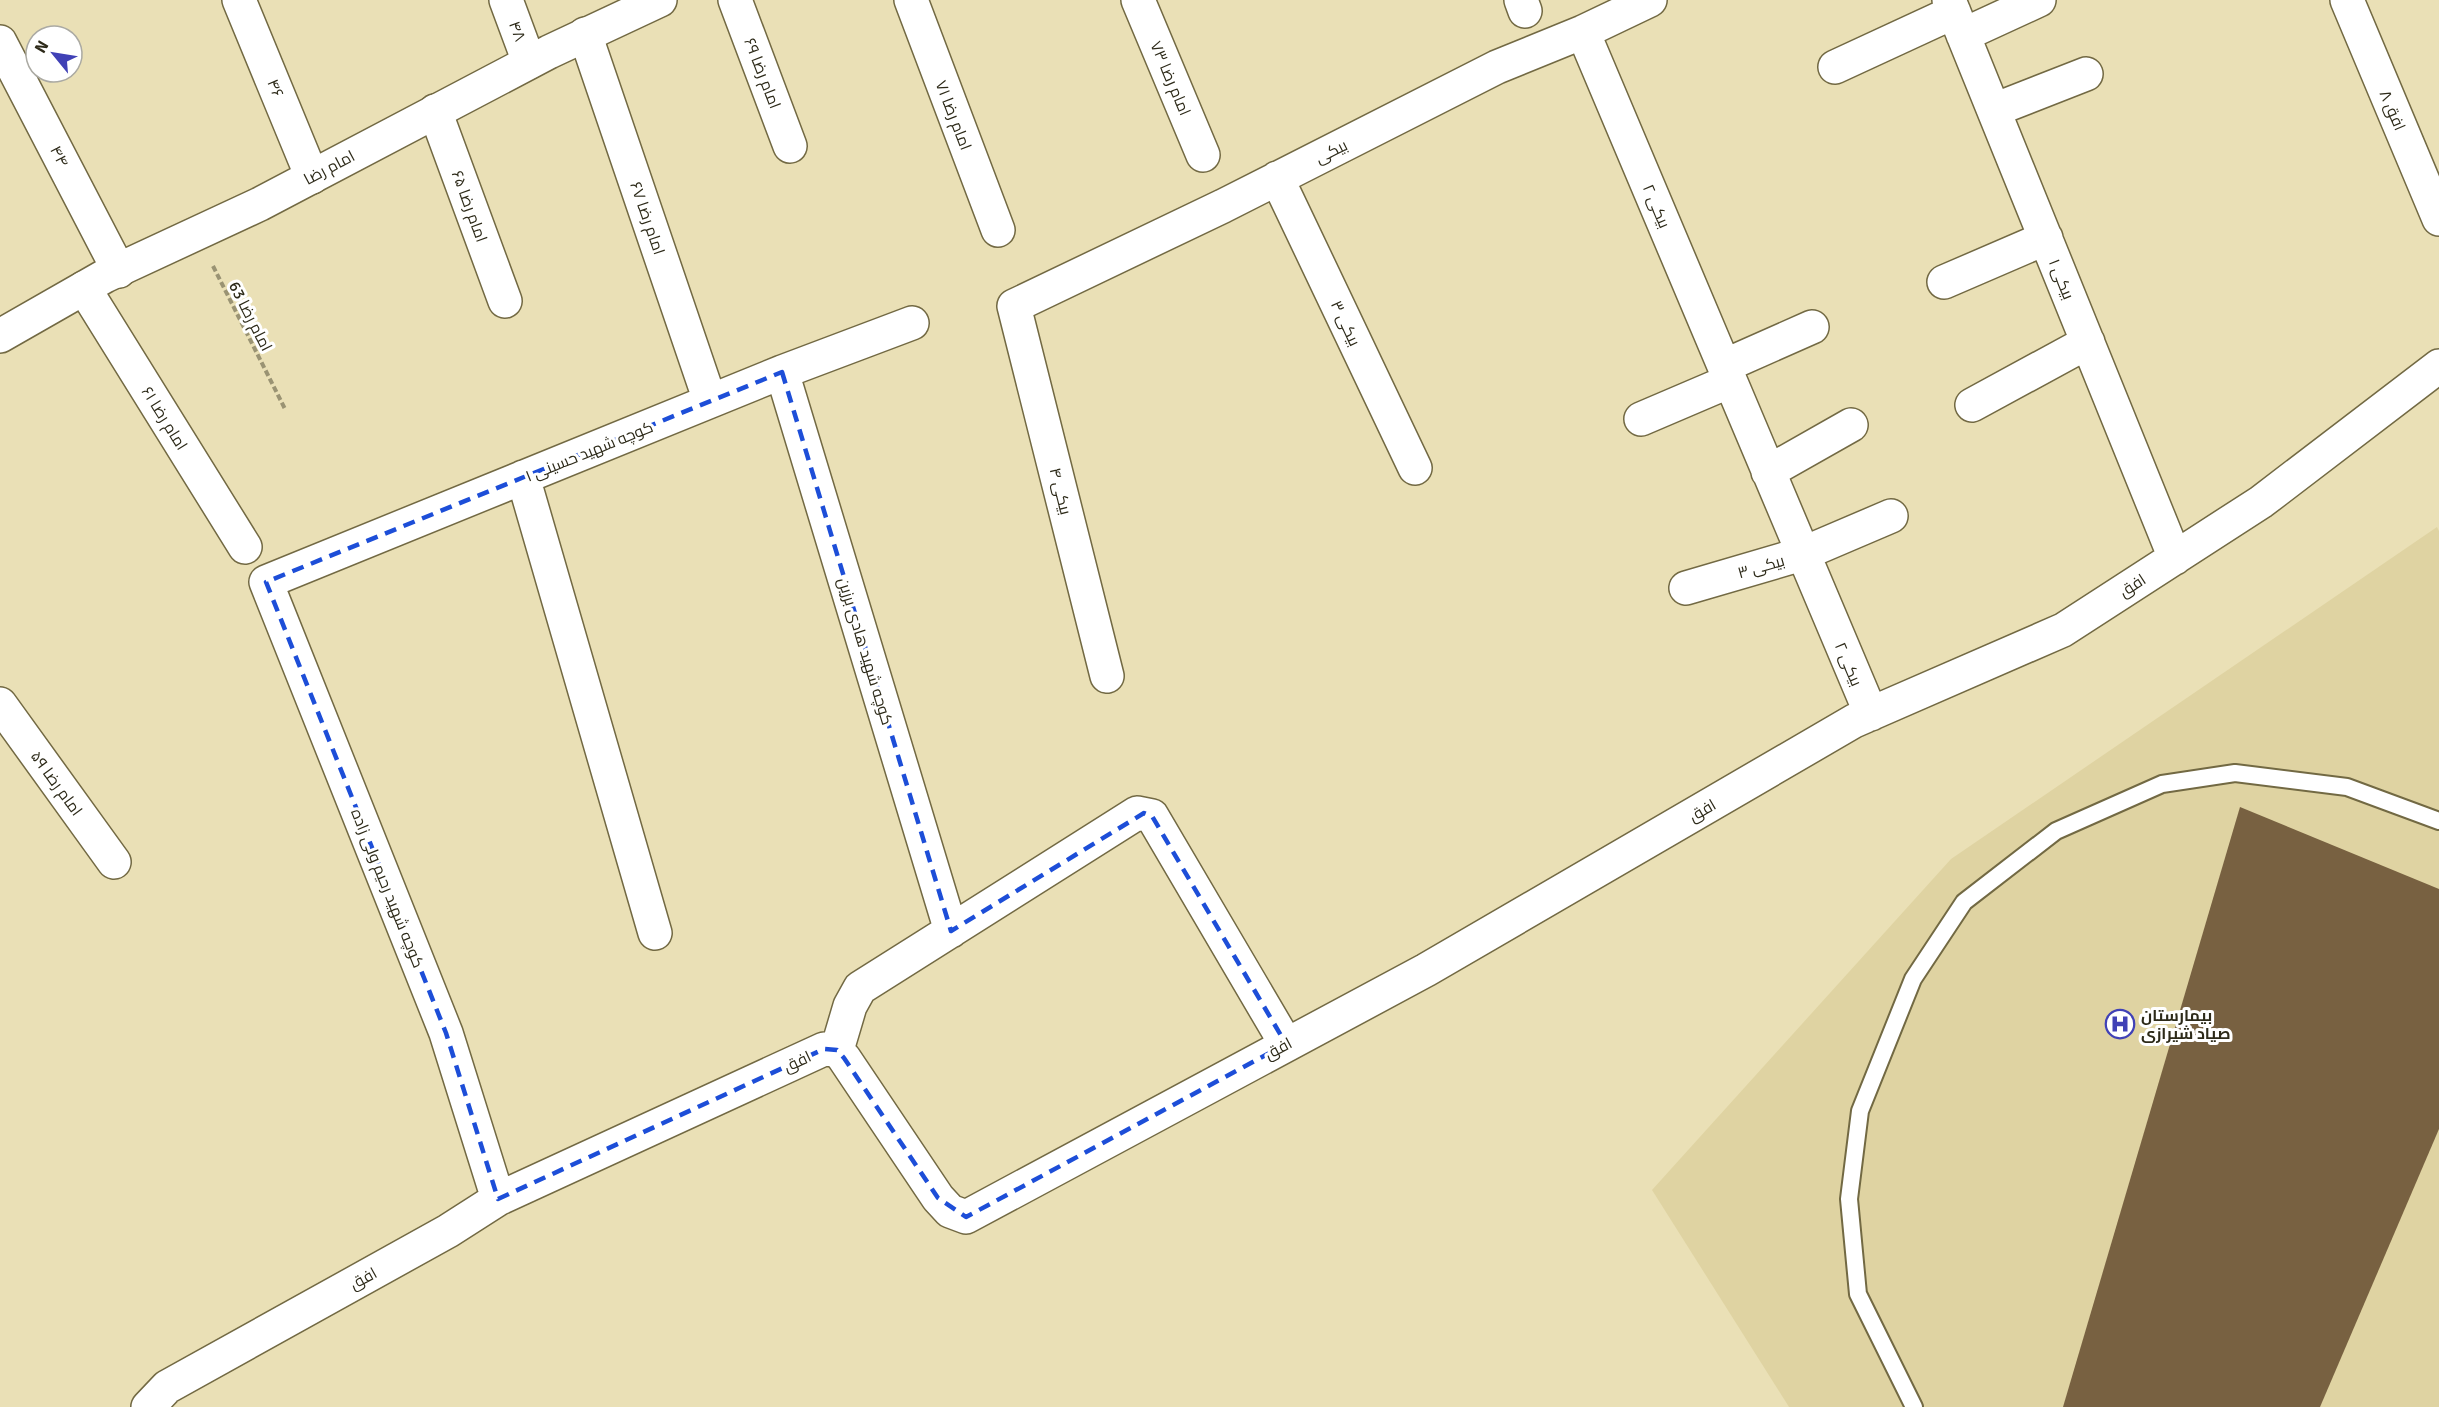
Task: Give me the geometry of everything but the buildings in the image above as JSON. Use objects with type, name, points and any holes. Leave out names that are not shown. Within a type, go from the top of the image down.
[{"type":"street","name":"۴۶","points":[[239,0],[312,177]]},
{"type":"street","name":"۴۸","points":[[506,0],[529,62]]},
{"type":"street","name":"امام رضا","points":[[0,336],[84,288],[312,177],[585,34],[660,0]]},
{"type":"street","name":"امام رضا ۶۹","points":[[735,0],[790,146]]},
{"type":"street","name":"امام رضا ۷۱","points":[[911,0],[998,230]]},
{"type":"street","name":"امام رضا ۷۳","points":[[1138,0],[1203,155]]},
{"type":"street","name":"بیکی","points":[[1014,306],[1277,178],[1497,67],[1583,32],[1650,0]]},
{"type":"street","points":[[1835,67],[1956,16],[2039,0]]},
{"type":"street","name":"افق ۸","points":[[2347,0],[2439,219]]},
{"type":"street","name":"۱ بیکی","points":[[1956,16],[2175,558]]},
{"type":"street","name":"۲ بیکی","points":[[1583,32],[1871,714]]},
{"type":"street","name":"امام رضا ۶۷","points":[[585,34],[711,401]]},
{"type":"street","name":"۴۴","points":[[0,42],[119,271]]},
{"type":"street","points":[[1994,110],[2086,74]]},
{"type":"street","name":"امام رضا ۶۵","points":[[435,111],[505,300]]},
{"type":"street","name":"۳ بیکی","points":[[1277,178],[1415,468]]},
{"type":"street","points":[[1944,282],[2046,238]]},
{"type":"street","name":"امام رضا ۶۱","points":[[84,288],[245,547]]},
{"type":"street","name":"۴ بیکی","points":[[1014,306],[1107,676]]},
{"type":"street","name":"کوچه شهید حسینی ۱","points":[[266,582],[782,372],[912,323]]},
{"type":"street","points":[[1641,419],[1812,327]]},
{"type":"street","points":[[1972,405],[2088,342]]},
{"type":"street","name":"افق","points":[[148,1407],[167,1387],[448,1232],[498,1198],[824,1049],[837,1050],[938,1198],[950,1211],[966,1217],[1425,970],[1871,714],[2062,630],[2261,502],[2439,366]]},
{"type":"street","name":"کوچه شهید هادی برزین","points":[[782,372],[951,931]]},
{"type":"street","points":[[1768,472],[1851,425]]},
{"type":"street","points":[[523,477],[655,933]]},
{"type":"street","name":"۳ بیکی","points":[[1686,588],[1802,554],[1891,516]]},
{"type":"street","name":"کوچه شهید رحیم ولی زاده","points":[[266,582],[446,1033],[498,1198]]},
{"type":"street","name":"۵۹ امام رضا","points":[[0,704],[114,862]]},
{"type":"street","points":[[837,1050],[850,1006],[860,988],[1137,813],[1152,816],[1286,1044]]},
{"type":"lane","points":[[1914,1407],[1858,1294],[1849,1199],[1860,1111],[1913,979],[1964,902],[2056,831],[2162,784],[2235,773],[2347,787],[2439,821]]},
{"type":"path","name":"امام رضا 63","points":[[196,234],[285,409]]},
{"type":"highlighted area","points":[[782,372],[951,931],[1144,813],[1152,816],[1286,1044],[966,1217],[938,1198],[844,1058],[837,1050],[824,1049],[498,1199],[446,1033],[266,582]]},
{"type":"shaded area","name":"بیمارستان صیاد شیرازی","points":[[2437,527],[2439,531],[2439,1407],[1789,1407],[1652,1190],[1951,859]]},
{"type":"place","name":"بیمارستان صیاد شیرازی","points":[[2120,1024]]}]
